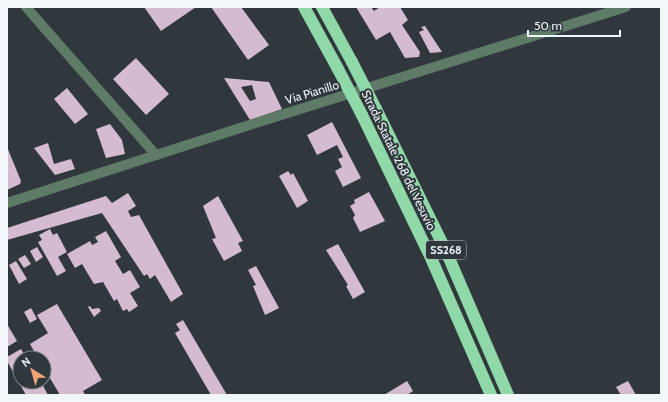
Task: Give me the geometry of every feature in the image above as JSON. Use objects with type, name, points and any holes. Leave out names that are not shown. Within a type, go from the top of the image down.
[{"type":"highway","name":"Strada Statale 268 del Vesuvio","points":[[304,7],[362,115],[431,258],[491,395]]},
{"type":"highway","name":"Strada Statale 268 del Vesuvio","points":[[322,7],[376,109],[446,252],[508,395]]},
{"type":"street","points":[[26,7],[156,155]]},
{"type":"street","name":"Via Pianillo","points":[[7,203],[626,7]]},
{"type":"building","points":[[144,7],[196,7],[161,31]]},
{"type":"building","points":[[211,7],[241,7],[269,45],[248,60]]},
{"type":"building","points":[[356,7],[371,7],[374,11],[380,7],[400,7],[408,20],[402,25],[420,52],[419,57],[405,58],[390,32],[376,40]]},
{"type":"building","points":[[425,26],[442,52],[430,53],[419,32],[424,30],[421,27]]},
{"type":"building","points":[[136,58],[169,94],[146,115],[113,79]]},
{"type":"building","points":[[224,78],[269,82],[282,109],[250,120]],"holes":[[[252,85],[256,99],[250,101],[241,87]]]},
{"type":"building","points":[[67,88],[88,114],[75,124],[54,99]]},
{"type":"building","points":[[332,122],[361,178],[343,187],[335,171],[342,167],[338,159],[343,157],[337,145],[317,155],[307,135]]},
{"type":"building","points":[[110,124],[122,140],[125,154],[106,158],[96,129]]},
{"type":"building","points":[[48,143],[54,164],[71,159],[75,169],[55,175],[34,148]]},
{"type":"building","points":[[7,147],[21,181],[20,184],[7,190]]},
{"type":"building","points":[[288,171],[291,175],[293,173],[308,201],[297,208],[279,176]]},
{"type":"building","points":[[369,192],[385,221],[360,232],[353,218],[355,215],[350,206],[355,203],[354,200]]},
{"type":"building","points":[[128,193],[136,206],[128,211],[131,217],[139,215],[183,294],[171,302],[155,275],[150,279],[147,274],[144,276],[102,213],[7,240],[7,228],[106,196],[112,203]]},
{"type":"building","points":[[218,196],[243,241],[238,243],[242,251],[224,261],[212,239],[216,238],[203,206]]},
{"type":"building","points":[[50,229],[53,235],[57,233],[67,252],[58,257],[66,271],[57,276],[38,242],[42,240],[39,235]]},
{"type":"building","points":[[106,231],[121,257],[115,261],[123,274],[130,270],[140,287],[130,293],[138,306],[129,312],[127,309],[123,311],[117,299],[114,301],[103,282],[94,284],[82,264],[75,268],[67,254],[90,241],[92,245],[98,242],[95,237]]},
{"type":"building","points":[[338,244],[365,292],[353,299],[346,286],[348,285],[326,250]]},
{"type":"building","points":[[37,247],[43,257],[36,262],[30,251]]},
{"type":"building","points":[[25,255],[31,264],[24,268],[18,259]]},
{"type":"building","points":[[16,261],[27,279],[19,284],[9,265]]},
{"type":"building","points":[[256,266],[279,308],[265,315],[253,286],[256,285],[248,270]]},
{"type":"building","points":[[57,304],[102,380],[83,391],[85,395],[60,395],[52,382],[52,350],[33,350],[30,344],[48,333],[37,315]]},
{"type":"building","points":[[90,306],[92,309],[99,308],[101,311],[94,317],[88,307]]},
{"type":"building","points":[[31,308],[37,319],[30,323],[24,312]]},
{"type":"building","points":[[183,320],[227,395],[211,395],[175,333],[180,330],[176,324]]},
{"type":"building","points":[[7,324],[17,341],[7,347]]},
{"type":"building","points":[[12,354],[12,370],[7,361],[7,357]]},
{"type":"building","points":[[407,381],[413,391],[407,395],[384,395]]},
{"type":"building","points":[[628,381],[636,395],[621,395],[616,387]]},
{"type":"building","points":[[23,390],[45,390],[48,395],[26,395]]}]
